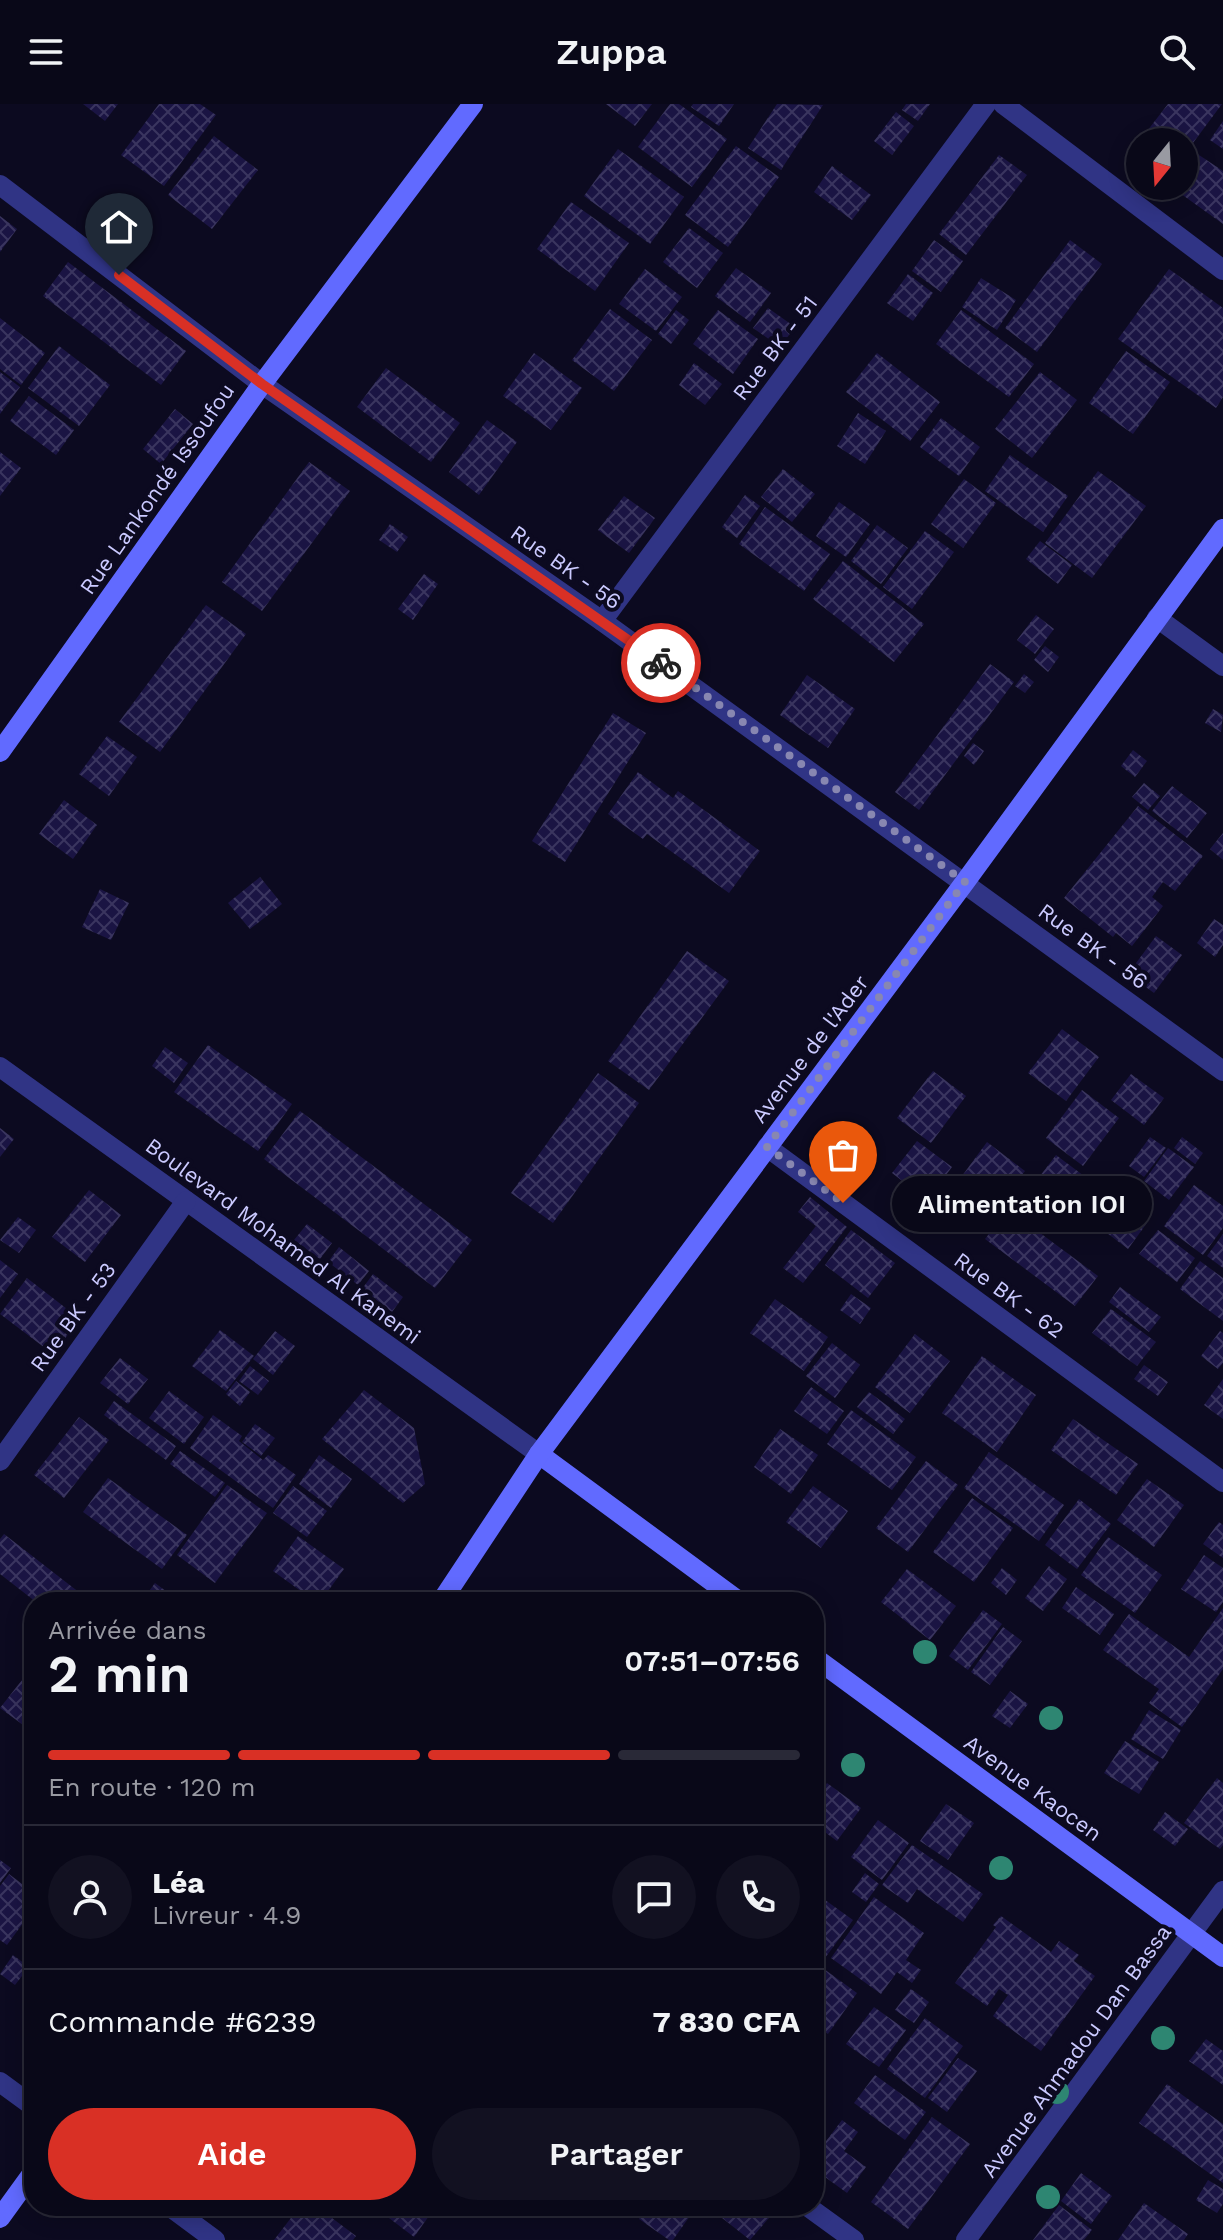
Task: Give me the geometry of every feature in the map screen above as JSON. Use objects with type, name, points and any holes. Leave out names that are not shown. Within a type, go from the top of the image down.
[{"type":"street","name":"Rue Lankondé Issoufou","points":[[0,752],[262,384],[473,104]]},
{"type":"street","name":"Rue BK - 51","points":[[602,621],[986,104]]},
{"type":"street","points":[[1003,104],[1223,270]]},
{"type":"street","name":"Rue BK - 56","points":[[0,185],[262,384],[602,621],[1223,1071]]},
{"type":"street","name":"Avenue de l'Ader","points":[[448,1592],[539,1454],[965,882],[1223,529]]},
{"type":"street","points":[[1157,618],[1223,666]]},
{"type":"street","name":"Boulevard Mohamed Al Kanemi","points":[[0,1067],[539,1454]]},
{"type":"street","name":"Rue BK - 62","points":[[767,1147],[1223,1482]]},
{"type":"street","name":"Rue BK - 53","points":[[0,1461],[186,1201]]},
{"type":"street","points":[[539,1454],[726,1592]]},
{"type":"street","name":"Avenue Kaocen","points":[[824,1664],[1223,1957]]},
{"type":"street","name":"Avenue Ahmadou Dan Bassa","points":[[966,2240],[1223,1891]]},
{"type":"street","points":[[0,2082],[24,2100]]},
{"type":"street","points":[[0,2218],[24,2185]]},
{"type":"street","points":[[183,2216],[215,2240]]},
{"type":"street","points":[[821,2216],[854,2240]]},
{"type":"building","points":[[83,104],[118,104],[105,121]]},
{"type":"building","points":[[159,104],[200,104],[216,115],[164,186],[121,155]]},
{"type":"building","points":[[606,104],[652,104],[635,126]]},
{"type":"building","points":[[670,104],[679,104],[727,139],[692,187],[638,147]]},
{"type":"building","points":[[693,104],[734,104],[719,126],[691,107]]},
{"type":"building","points":[[777,104],[823,105],[781,170],[748,148]]},
{"type":"building","points":[[906,104],[930,104],[918,121],[902,110]]},
{"type":"building","points":[[1168,104],[1222,104],[1198,136],[1198,128],[1149,128]]},
{"type":"building","points":[[896,112],[914,126],[892,155],[874,141]]},
{"type":"building","points":[[1223,121],[1223,149],[1210,140]]},
{"type":"building","points":[[214,136],[258,170],[212,229],[168,195]]},
{"type":"building","points":[[736,146],[779,177],[728,247],[685,215]]},
{"type":"building","points":[[618,149],[684,197],[650,244],[584,196]]},
{"type":"building","points":[[1198,154],[1223,171],[1223,224],[1190,200],[1198,200]]},
{"type":"building","points":[[999,155],[1027,175],[966,255],[939,234]]},
{"type":"building","points":[[832,166],[871,195],[852,220],[814,192]]},
{"type":"building","points":[[571,202],[629,243],[595,291],[537,249]]},
{"type":"building","points":[[0,216],[17,229],[0,252]]},
{"type":"building","points":[[689,228],[723,253],[697,288],[663,262]]},
{"type":"building","points":[[934,240],[963,261],[941,292],[912,271]]},
{"type":"building","points":[[1070,240],[1102,264],[1037,352],[1005,328]]},
{"type":"building","points":[[68,262],[186,351],[161,385],[43,296]]},
{"type":"building","points":[[736,268],[771,293],[750,322],[715,296]]},
{"type":"building","points":[[645,269],[682,297],[656,331],[619,304]]},
{"type":"building","points":[[1169,269],[1223,308],[1223,397],[1216,408],[1118,339]]},
{"type":"building","points":[[908,274],[933,293],[913,321],[887,303]]},
{"type":"building","points":[[981,278],[1016,300],[997,330],[962,307]]},
{"type":"building","points":[[768,308],[795,327],[780,347],[753,328]]},
{"type":"building","points":[[610,309],[652,340],[614,391],[572,360]]},
{"type":"building","points":[[676,310],[689,320],[671,344],[658,334]]},
{"type":"building","points":[[718,310],[758,339],[733,374],[693,344]]},
{"type":"building","points":[[961,310],[1034,364],[1009,397],[936,344]]},
{"type":"building","points":[[0,318],[45,353],[21,385],[0,369]]},
{"type":"building","points":[[59,346],[110,385],[79,426],[28,388]]},
{"type":"building","points":[[1126,351],[1170,382],[1133,434],[1089,403]]},
{"type":"building","points":[[534,353],[582,388],[551,430],[503,396]]},
{"type":"building","points":[[877,353],[940,402],[910,441],[846,392]]},
{"type":"building","points":[[694,363],[722,384],[705,405],[679,385]]},
{"type":"building","points":[[386,368],[460,423],[431,462],[357,407]]},
{"type":"building","points":[[0,372],[20,387],[0,414]]},
{"type":"building","points":[[1040,372],[1077,400],[1032,458],[995,429]]},
{"type":"building","points":[[29,396],[74,430],[56,455],[10,421]]},
{"type":"building","points":[[175,409],[193,424],[161,464],[143,449]]},
{"type":"building","points":[[858,413],[886,431],[865,464],[837,446]]},
{"type":"building","points":[[941,418],[980,447],[959,476],[920,447]]},
{"type":"building","points":[[487,420],[517,442],[479,495],[449,472]]},
{"type":"building","points":[[0,452],[21,468],[0,496]]},
{"type":"building","points":[[1010,455],[1068,496],[1043,532],[985,491]]},
{"type":"building","points":[[309,462],[350,491],[262,611],[222,582]]},
{"type":"building","points":[[783,469],[815,494],[792,522],[761,497]]},
{"type":"building","points":[[1098,471],[1146,506],[1092,578],[1045,543]]},
{"type":"building","points":[[964,479],[996,503],[963,548],[931,524]]},
{"type":"building","points":[[745,495],[760,506],[737,538],[722,527]]},
{"type":"building","points":[[624,496],[655,518],[629,553],[598,530]]},
{"type":"building","points":[[839,502],[870,524],[846,557],[816,536]]},
{"type":"building","points":[[765,507],[830,554],[804,591],[739,544]]},
{"type":"building","points":[[390,524],[408,537],[397,552],[379,540]]},
{"type":"building","points":[[877,525],[908,548],[881,584],[851,561]]},
{"type":"building","points":[[925,531],[954,552],[912,609],[883,587]]},
{"type":"building","points":[[1040,541],[1072,565],[1058,584],[1026,559]]},
{"type":"building","points":[[843,561],[924,624],[894,662],[813,599]]},
{"type":"building","points":[[424,574],[438,584],[413,620],[398,609]]},
{"type":"building","points":[[206,605],[246,634],[160,752],[119,722]]},
{"type":"building","points":[[1036,615],[1054,629],[1035,654],[1017,640]]},
{"type":"building","points":[[1045,646],[1059,657],[1048,672],[1034,660]]},
{"type":"building","points":[[990,664],[1014,682],[919,810],[895,792]]},
{"type":"building","points":[[1024,674],[1034,682],[1025,693],[1015,686]]},
{"type":"building","points":[[807,675],[855,709],[828,748],[780,715]]},
{"type":"building","points":[[1213,709],[1223,715],[1221,732],[1205,723]]},
{"type":"building","points":[[613,713],[646,733],[565,862],[532,841]]},
{"type":"building","points":[[107,736],[137,757],[109,796],[79,774]]},
{"type":"building","points":[[973,743],[984,751],[974,765],[964,756]]},
{"type":"building","points":[[1133,750],[1147,761],[1135,777],[1121,766]]},
{"type":"building","points":[[638,772],[673,798],[678,791],[760,851],[729,893],[647,834],[643,839],[608,814]]},
{"type":"building","points":[[1144,783],[1160,796],[1148,810],[1132,797]]},
{"type":"building","points":[[1172,786],[1207,813],[1187,838],[1152,811]]},
{"type":"building","points":[[64,800],[97,825],[73,859],[39,834]]},
{"type":"building","points":[[1138,806],[1203,856],[1175,891],[1163,882],[1152,897],[1163,906],[1132,946],[1116,933],[1113,937],[1064,898]]},
{"type":"building","points":[[1223,833],[1223,860],[1210,849]]},
{"type":"building","points":[[260,877],[282,904],[250,929],[228,903]]},
{"type":"building","points":[[100,889],[129,903],[111,940],[82,927]]},
{"type":"building","points":[[1214,919],[1223,925],[1223,945],[1215,957],[1197,943]]},
{"type":"building","points":[[1156,936],[1182,955],[1154,993],[1128,974]]},
{"type":"building","points":[[687,951],[729,981],[649,1090],[608,1061]]},
{"type":"building","points":[[1062,1029],[1099,1057],[1066,1101],[1028,1073]]},
{"type":"building","points":[[208,1045],[292,1104],[258,1151],[174,1092]]},
{"type":"building","points":[[165,1047],[188,1063],[174,1083],[152,1066]]},
{"type":"building","points":[[933,1071],[966,1096],[931,1143],[897,1118]]},
{"type":"building","points":[[598,1073],[639,1103],[553,1223],[511,1193]]},
{"type":"building","points":[[1131,1074],[1164,1098],[1144,1125],[1111,1100]]},
{"type":"building","points":[[1082,1090],[1119,1118],[1083,1166],[1046,1138]]},
{"type":"building","points":[[300,1111],[472,1240],[435,1288],[264,1159]]},
{"type":"building","points":[[0,1128],[14,1139],[0,1157]]},
{"type":"building","points":[[1150,1137],[1166,1148],[1144,1177],[1129,1166]]},
{"type":"building","points":[[1182,1137],[1203,1153],[1195,1164],[1174,1148]]},
{"type":"building","points":[[917,1141],[952,1167],[927,1200],[892,1173]]},
{"type":"building","points":[[987,1142],[1025,1171],[985,1223],[948,1195]]},
{"type":"building","points":[[1168,1148],[1194,1167],[1169,1200],[1144,1181]]},
{"type":"building","points":[[1056,1155],[1147,1223],[1128,1249],[1037,1180]]},
{"type":"building","points":[[1194,1185],[1223,1206],[1223,1228],[1203,1255],[1164,1226]]},
{"type":"building","points":[[89,1190],[121,1215],[85,1262],[52,1237]]},
{"type":"building","points":[[810,1197],[847,1227],[803,1283],[783,1268],[816,1226],[798,1212]]},
{"type":"building","points":[[1008,1209],[1098,1276],[1075,1306],[985,1239]]},
{"type":"building","points":[[18,1217],[36,1230],[19,1253],[0,1240]]},
{"type":"building","points":[[307,1224],[332,1243],[320,1259],[294,1240]]},
{"type":"building","points":[[851,1230],[895,1263],[868,1298],[825,1265]]},
{"type":"building","points":[[1158,1230],[1195,1258],[1177,1282],[1139,1254]]},
{"type":"building","points":[[1223,1234],[1223,1268],[1207,1256]]},
{"type":"building","points":[[339,1247],[369,1271],[358,1285],[328,1262]]},
{"type":"building","points":[[0,1260],[18,1274],[0,1298]]},
{"type":"building","points":[[1200,1261],[1223,1278],[1223,1321],[1180,1289]]},
{"type":"building","points":[[373,1274],[403,1297],[392,1312],[362,1289]]},
{"type":"building","points":[[27,1278],[80,1319],[53,1354],[0,1314]]},
{"type":"building","points":[[1120,1287],[1161,1317],[1149,1332],[1109,1302]]},
{"type":"building","points":[[851,1294],[871,1308],[860,1324],[840,1310]]},
{"type":"building","points":[[775,1299],[828,1337],[804,1371],[750,1333]]},
{"type":"building","points":[[1111,1309],[1156,1342],[1137,1366],[1092,1333]]},
{"type":"building","points":[[220,1330],[254,1356],[226,1391],[192,1366]]},
{"type":"building","points":[[275,1331],[295,1346],[273,1375],[253,1359]]},
{"type":"building","points":[[1220,1331],[1223,1333],[1223,1363],[1218,1369],[1201,1356]]},
{"type":"building","points":[[915,1334],[950,1361],[910,1413],[875,1387]]},
{"type":"building","points":[[832,1343],[860,1365],[835,1398],[806,1376]]},
{"type":"building","points":[[982,1356],[1036,1395],[997,1452],[942,1413]]},
{"type":"building","points":[[120,1358],[148,1379],[128,1404],[100,1383]]},
{"type":"building","points":[[1144,1365],[1168,1382],[1158,1396],[1134,1379]]},
{"type":"building","points":[[250,1366],[269,1381],[258,1395],[239,1381]]},
{"type":"building","points":[[1223,1379],[1223,1419],[1204,1405]]},
{"type":"building","points":[[236,1381],[250,1392],[240,1406],[226,1394]]},
{"type":"building","points":[[811,1387],[844,1411],[827,1434],[794,1411]]},
{"type":"building","points":[[364,1390],[414,1428],[425,1484],[403,1503],[322,1439]]},
{"type":"building","points":[[169,1391],[204,1417],[184,1444],[149,1418]]},
{"type":"building","points":[[869,1392],[905,1419],[893,1434],[857,1407]]},
{"type":"building","points":[[114,1401],[176,1446],[166,1460],[104,1415]]},
{"type":"building","points":[[851,1410],[916,1457],[892,1490],[827,1444]]},
{"type":"building","points":[[213,1415],[242,1436],[239,1441],[263,1460],[268,1455],[296,1475],[273,1508],[190,1448]]},
{"type":"building","points":[[79,1417],[109,1440],[64,1498],[34,1475]]},
{"type":"building","points":[[1073,1419],[1138,1464],[1116,1495],[1051,1450]]},
{"type":"building","points":[[255,1424],[275,1438],[261,1456],[242,1442]]},
{"type":"building","points":[[780,1429],[818,1455],[791,1494],[754,1467]]},
{"type":"building","points":[[180,1451],[225,1483],[215,1497],[170,1464]]},
{"type":"building","points":[[989,1452],[1064,1505],[1039,1541],[964,1488]]},
{"type":"building","points":[[319,1455],[352,1479],[331,1508],[299,1484]]},
{"type":"building","points":[[926,1461],[958,1485],[908,1552],[876,1528]]},
{"type":"building","points":[[108,1478],[187,1535],[162,1569],[83,1512]]},
{"type":"building","points":[[1147,1479],[1184,1505],[1154,1547],[1117,1520]]},
{"type":"building","points":[[227,1485],[267,1513],[215,1583],[177,1555]]},
{"type":"building","points":[[293,1486],[327,1511],[307,1537],[273,1513]]},
{"type":"building","points":[[813,1486],[848,1511],[821,1548],[786,1522]]},
{"type":"building","points":[[972,1498],[1013,1528],[974,1582],[933,1552]]},
{"type":"building","points":[[1079,1499],[1111,1524],[1077,1569],[1045,1545]]},
{"type":"building","points":[[1219,1522],[1223,1525],[1223,1558],[1203,1544]]},
{"type":"building","points":[[4,1534],[79,1592],[24,1593],[0,1574],[0,1539]]},
{"type":"building","points":[[298,1536],[344,1569],[327,1592],[302,1592],[273,1571]]},
{"type":"building","points":[[1108,1537],[1162,1575],[1135,1613],[1081,1575]]},
{"type":"building","points":[[1204,1555],[1223,1568],[1223,1602],[1216,1612],[1181,1589]]},
{"type":"building","points":[[1049,1566],[1067,1579],[1043,1611],[1025,1598]]},
{"type":"building","points":[[1002,1568],[1017,1580],[1006,1595],[991,1583]]},
{"type":"building","points":[[907,1569],[956,1606],[930,1640],[881,1602]]},
{"type":"building","points":[[155,1583],[167,1592],[148,1592]]},
{"type":"building","points":[[1076,1587],[1114,1614],[1100,1635],[1062,1608]]},
{"type":"building","points":[[1223,1608],[1223,1669],[1182,1727],[1149,1703],[1159,1689],[1103,1650],[1129,1614],[1189,1657]]},
{"type":"building","points":[[983,1610],[1002,1624],[968,1670],[949,1656]]},
{"type":"building","points":[[1003,1627],[1022,1641],[990,1685],[971,1672]]},
{"type":"building","points":[[22,1680],[24,1682],[24,1726],[0,1708]]},
{"type":"building","points":[[1010,1691],[1028,1704],[1010,1728],[992,1716]]},
{"type":"building","points":[[1149,1710],[1181,1730],[1163,1759],[1131,1739]]},
{"type":"building","points":[[1125,1741],[1159,1762],[1139,1794],[1104,1773]]},
{"type":"building","points":[[1217,1778],[1223,1783],[1223,1845],[1220,1849],[1184,1823]]},
{"type":"building","points":[[827,1783],[861,1808],[837,1841],[824,1831],[824,1787]]},
{"type":"building","points":[[946,1804],[974,1823],[948,1860],[920,1841]]},
{"type":"building","points":[[1165,1812],[1188,1829],[1175,1846],[1153,1830]]},
{"type":"building","points":[[878,1820],[909,1843],[882,1880],[851,1857]]},
{"type":"building","points":[[912,1845],[983,1894],[963,1922],[917,1889],[908,1903],[882,1885]]},
{"type":"building","points":[[0,1860],[11,1868],[0,1883]]},
{"type":"building","points":[[865,1873],[879,1884],[866,1902],[852,1892]]},
{"type":"building","points":[[9,1874],[24,1885],[24,1922],[7,1945],[0,1940],[0,1886]]},
{"type":"building","points":[[874,1897],[924,1933],[906,1960],[921,1970],[912,1983],[897,1972],[881,1994],[831,1958]]},
{"type":"building","points":[[824,1899],[853,1920],[824,1957]]},
{"type":"building","points":[[1001,1916],[1051,1952],[1059,1941],[1079,1955],[1074,1961],[1095,1976],[1041,2051],[993,2016],[1008,1995],[999,1989],[987,2006],[955,1983]]},
{"type":"building","points":[[13,1955],[24,1963],[24,1973],[15,1985],[0,1974]]},
{"type":"building","points":[[824,1969],[857,1993],[828,2034],[824,2031]]},
{"type":"building","points":[[911,1989],[929,2002],[914,2023],[895,2010]]},
{"type":"building","points":[[874,2007],[906,2030],[879,2067],[846,2044]]},
{"type":"building","points":[[925,2018],[963,2046],[925,2098],[887,2069]]},
{"type":"building","points":[[1206,2039],[1223,2051],[1223,2085],[1189,2061]]},
{"type":"building","points":[[958,2058],[977,2071],[947,2112],[928,2098]]},
{"type":"building","points":[[875,2075],[926,2112],[905,2140],[854,2103]]},
{"type":"building","points":[[1167,2084],[1223,2124],[1223,2183],[1139,2123]]},
{"type":"building","points":[[932,2117],[970,2144],[908,2229],[871,2202]]},
{"type":"building","points":[[842,2120],[858,2132],[844,2151],[866,2167],[847,2193],[824,2176],[824,2144]]},
{"type":"building","points":[[1081,2173],[1112,2196],[1091,2224],[1061,2201]]},
{"type":"building","points":[[1208,2180],[1223,2189],[1223,2204],[1217,2213],[1196,2200]]},
{"type":"building","points":[[1144,2203],[1188,2234],[1184,2240],[1118,2240]]},
{"type":"building","points":[[1059,2205],[1092,2230],[1084,2240],[1033,2240]]},
{"type":"building","points":[[292,2216],[329,2216],[356,2236],[353,2240],[274,2240]]},
{"type":"building","points":[[386,2216],[429,2216],[414,2237]]},
{"type":"building","points":[[641,2216],[690,2216],[673,2240],[639,2219]]},
{"type":"building","points":[[720,2216],[771,2216],[750,2240]]},
{"type":"way so far","points":[[661,663],[965,882],[767,1147],[843,1203]]},
{"type":"place","name":"Alimentation IOI","points":[[843,1203]]},
{"type":"route","points":[[119,275],[262,384],[661,663]]}]
